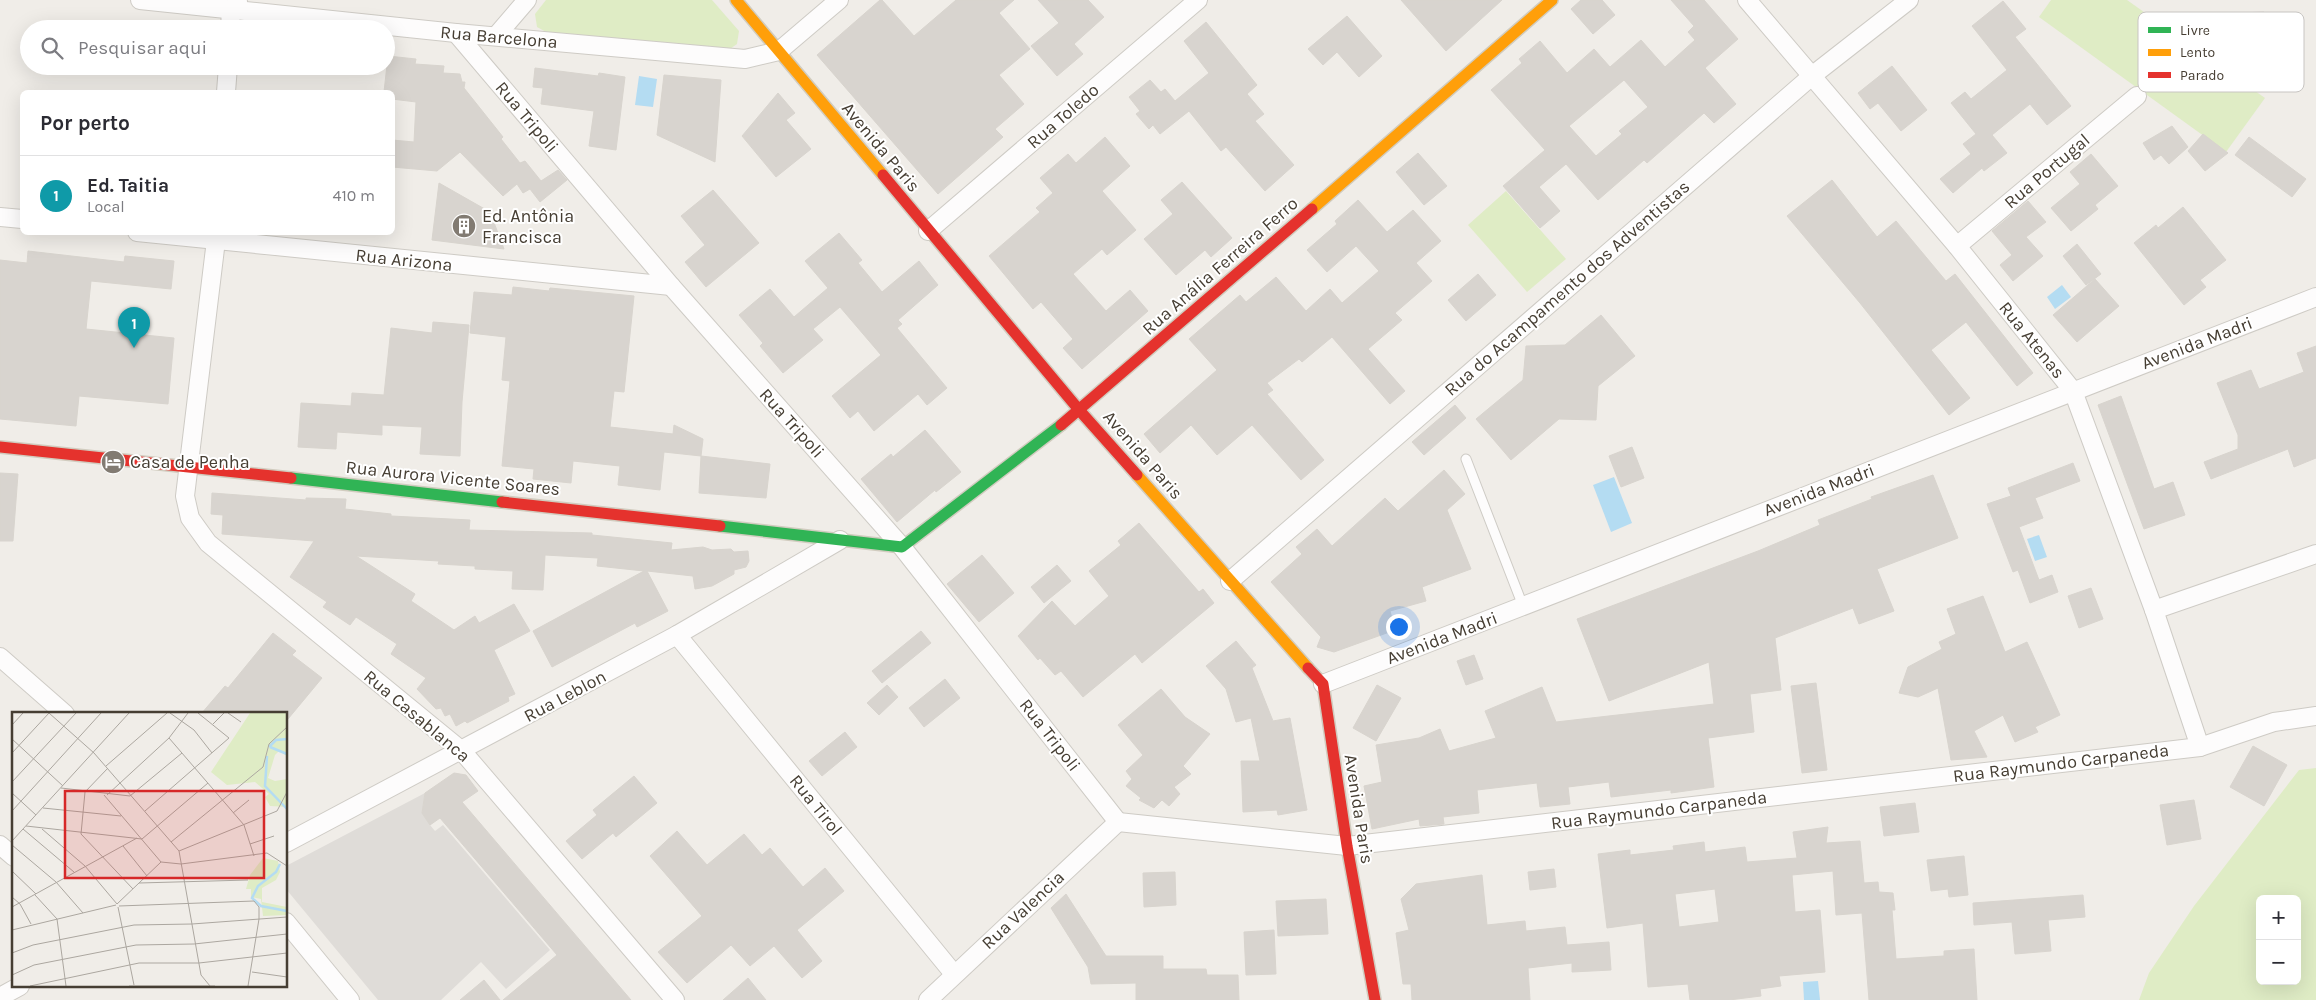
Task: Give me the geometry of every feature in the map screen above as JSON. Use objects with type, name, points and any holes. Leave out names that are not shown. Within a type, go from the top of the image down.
[{"type":"street","name":"Rua Barcelona","points":[[140,0],[236,5],[354,20]]},
{"type":"street","points":[[496,36],[526,0]]},
{"type":"street","name":"Avenida Paris","points":[[736,0],[1080,410],[1323,684],[1347,846],[1375,1000]]},
{"type":"street","name":"Rua Barcelona","points":[[395,25],[456,33],[745,59],[779,51],[838,0]]},
{"type":"street","name":"Rua Toledo","points":[[928,231],[1198,0]]},
{"type":"street","name":"Rua Anália Ferreira Ferro","points":[[902,547],[1080,410],[1552,0]]},
{"type":"street","name":"Rua Atenas","points":[[1747,0],[1813,75],[1957,246],[2074,391],[2154,610],[2200,747]]},
{"type":"street","name":"Rua do Acampamento dos Adventistas","points":[[1230,581],[1813,75],[1909,0]]},
{"type":"street","points":[[232,20],[236,5]]},
{"type":"street","name":"Rua Tripoli","points":[[456,33],[670,286],[902,547],[1118,822]]},
{"type":"street","points":[[226,90],[227,75]]},
{"type":"street","name":"Rua Portugal","points":[[1957,246],[2137,96]]},
{"type":"street","points":[[0,217],[20,220]]},
{"type":"street","name":"Rua Arizona","points":[[185,235],[670,286]]},
{"type":"street","name":"Rua Casablanca","points":[[217,237],[185,496],[190,518],[208,543],[462,751],[675,1000]]},
{"type":"street","name":"Avenida Madri","points":[[1323,684],[2316,296]]},
{"type":"street","name":"Rua Aurora Vicente Soares","points":[[0,447],[189,466],[902,547]]},
{"type":"street","name":"Rua Leblon","points":[[288,842],[678,635],[840,540]]},
{"type":"street","points":[[2154,610],[2316,554]]},
{"type":"street","name":"Rua Tirol","points":[[678,635],[954,974]]},
{"type":"street","points":[[0,657],[63,712]]},
{"type":"street","points":[[2200,747],[2274,722],[2316,716]]},
{"type":"street","name":"Rua Raymundo Carpaneda","points":[[1118,822],[1347,846],[2200,747]]},
{"type":"street","name":"Rua Valencia","points":[[928,1000],[1118,822]]},
{"type":"street","points":[[0,845],[12,855]]},
{"type":"street","points":[[288,924],[350,1000]]},
{"type":"street","points":[[0,997],[16,988]]},
{"type":"lane","points":[[1466,459],[1523,606]]},
{"type":"green space","points":[[546,0],[712,0],[739,31],[737,44],[727,51],[548,33],[537,27],[535,14]]},
{"type":"green space","points":[[2051,0],[2127,0],[2144,12],[2138,12],[2138,88],[2039,17]]},
{"type":"green space","points":[[2143,92],[2257,92],[2265,98],[2226,152]]},
{"type":"green space","points":[[1506,191],[1566,259],[1527,292],[1468,225]]},
{"type":"green space","points":[[2316,768],[2316,1000],[2139,1000],[2149,973],[2194,906],[2299,770]]},
{"type":"shaded area","points":[[425,793],[422,813],[430,825],[435,831],[443,825],[550,950],[506,989],[481,962],[441,1000],[378,1000],[288,891],[288,865]]},
{"type":"water","points":[[639,76],[657,79],[653,107],[635,105]]},
{"type":"water","points":[[2062,285],[2071,297],[2055,309],[2047,297]]},
{"type":"water","points":[[1614,477],[1632,523],[1611,532],[1593,485]]},
{"type":"water","points":[[2039,535],[2047,557],[2035,561],[2027,539]]},
{"type":"water","points":[[1818,981],[1820,1000],[1804,1000],[1803,982]]},
{"type":"building","points":[[880,0],[914,36],[956,0],[1014,0],[999,13],[1030,49],[999,75],[1024,104],[995,129],[1003,137],[938,194],[817,55]]},
{"type":"building","points":[[1038,0],[1088,0],[1104,17],[1074,44],[1083,54],[1057,76],[1031,46],[1059,23]]},
{"type":"building","points":[[1401,0],[1502,0],[1446,51]]},
{"type":"building","points":[[1581,0],[1602,0],[1615,15],[1593,34],[1571,9]]},
{"type":"building","points":[[1671,0],[1704,0],[1738,39],[1705,68],[1736,104],[1714,123],[1704,113],[1647,163],[1644,160],[1598,200],[1566,164],[1539,187],[1560,211],[1540,228],[1503,186],[1545,150],[1491,90],[1522,63],[1519,59],[1540,41],[1567,73],[1594,49],[1610,67],[1641,40],[1665,67],[1695,40],[1688,32],[1694,26]],"holes":[[[1624,80],[1648,107],[1619,131],[1622,134],[1596,156],[1569,126]]]},
{"type":"building","points":[[2003,1],[2026,29],[2015,37],[2071,106],[2047,125],[2030,104],[1992,135],[2007,153],[1984,171],[1982,168],[1953,193],[1940,179],[1971,154],[1963,144],[1976,134],[1951,103],[1965,92],[1971,99],[2007,70],[1972,26]]},
{"type":"building","points":[[1347,16],[1382,56],[1359,77],[1337,52],[1323,65],[1308,49]]},
{"type":"building","points":[[1206,22],[1257,85],[1247,94],[1264,114],[1255,121],[1294,165],[1265,191],[1226,147],[1221,151],[1189,111],[1160,134],[1153,125],[1149,129],[1136,114],[1140,111],[1129,97],[1150,80],[1161,92],[1165,89],[1175,101],[1209,73],[1184,41]]},
{"type":"building","points":[[395,57],[416,59],[415,64],[444,66],[443,73],[460,74],[462,82],[465,82],[464,88],[503,137],[501,139],[520,163],[525,161],[541,181],[558,170],[567,180],[540,202],[530,189],[523,193],[517,184],[503,196],[460,152],[437,171],[395,167],[395,140],[414,142],[416,102],[395,99],[395,90],[384,90],[386,75],[395,75]]},
{"type":"building","points":[[1892,66],[1927,110],[1901,131],[1878,103],[1870,109],[1858,93]]},
{"type":"building","points":[[535,68],[598,76],[599,73],[625,77],[616,150],[589,146],[594,111],[541,104],[543,88],[533,87]]},
{"type":"building","points":[[664,75],[721,80],[715,162],[657,135]]},
{"type":"building","points":[[778,93],[795,113],[786,120],[811,149],[776,177],[742,136]]},
{"type":"building","points":[[2172,126],[2188,147],[2169,164],[2161,155],[2154,160],[2143,143]]},
{"type":"building","points":[[2203,134],[2228,153],[2205,171],[2188,151]]},
{"type":"building","points":[[1105,137],[1130,166],[1102,191],[1136,230],[1107,255],[1102,249],[1073,274],[1106,311],[1130,290],[1148,311],[1082,369],[1063,348],[1073,339],[1041,302],[1033,309],[989,256],[1040,212],[1036,208],[1053,193],[1040,178],[1068,154],[1076,163]]},
{"type":"building","points":[[2249,137],[2306,179],[2292,197],[2235,155]]},
{"type":"building","points":[[1418,153],[1447,186],[1424,205],[1396,172]]},
{"type":"building","points":[[2091,154],[2118,186],[2095,205],[2098,209],[2071,231],[2051,208],[2080,184],[2070,172]]},
{"type":"building","points":[[1832,180],[1877,237],[1896,221],[1946,281],[1955,274],[2033,373],[2017,386],[1966,322],[1931,350],[1970,398],[1949,415],[1860,303],[1787,216]]},
{"type":"building","points":[[1182,182],[1232,238],[1211,257],[1205,250],[1176,275],[1144,239],[1173,214],[1161,200]]},
{"type":"building","name":"Ed. Antônia Francisca","points":[[439,183],[490,212],[504,249],[432,240]]},
{"type":"building","points":[[713,190],[759,243],[706,287],[685,262],[705,245],[681,216]]},
{"type":"building","points":[[1358,200],[1387,232],[1413,210],[1441,241],[1416,263],[1432,281],[1395,313],[1402,320],[1368,349],[1405,391],[1390,404],[1332,337],[1302,362],[1299,359],[1267,383],[1273,390],[1267,394],[1324,460],[1301,480],[1252,425],[1217,455],[1191,425],[1160,453],[1144,434],[1217,370],[1189,339],[1240,295],[1246,302],[1276,277],[1306,311],[1330,289],[1342,303],[1379,271],[1356,246],[1327,272],[1307,250],[1337,224],[1335,221]]},
{"type":"building","points":[[2028,201],[2046,222],[2026,237],[2043,256],[2013,281],[2000,265],[2012,255],[1992,231]]},
{"type":"building","points":[[2183,207],[2226,260],[2200,280],[2206,287],[2184,305],[2134,243],[2156,225],[2158,228]]},
{"type":"building","points":[[839,233],[862,260],[858,263],[882,292],[919,261],[938,285],[898,320],[902,324],[897,328],[947,388],[927,405],[918,394],[874,431],[858,411],[850,418],[832,396],[881,355],[840,307],[813,329],[823,340],[783,373],[760,346],[763,343],[739,315],[770,289],[794,317],[828,288],[805,261]]},
{"type":"building","points":[[2077,244],[2101,274],[2086,285],[2063,256]]},
{"type":"building","points":[[28,251],[124,262],[125,256],[174,261],[171,289],[91,281],[86,329],[174,338],[168,404],[79,396],[76,426],[0,419],[0,260],[27,263]]},
{"type":"building","points":[[1478,274],[1496,295],[1466,321],[1448,300]]},
{"type":"building","points":[[2095,279],[2119,306],[2077,342],[2053,315]]},
{"type":"building","points":[[513,287],[549,291],[550,288],[634,296],[624,392],[614,391],[610,427],[673,434],[674,425],[703,439],[701,456],[664,452],[660,490],[618,485],[620,466],[573,461],[571,483],[533,479],[534,469],[502,466],[510,381],[502,380],[506,337],[470,333],[474,292],[512,295]]},
{"type":"building","points":[[1601,315],[1635,356],[1598,386],[1596,420],[1559,419],[1511,460],[1476,419],[1523,380],[1526,346],[1565,345]]},
{"type":"building","points":[[433,322],[469,325],[462,402],[460,456],[420,454],[422,427],[382,425],[382,435],[337,432],[336,449],[298,447],[301,403],[351,406],[352,393],[384,395],[391,328],[432,333]]},
{"type":"building","points":[[2316,346],[2316,458],[2294,467],[2288,449],[2211,479],[2204,462],[2238,449],[2238,435],[2217,383],[2251,370],[2259,389],[2304,372],[2297,353]]},
{"type":"building","points":[[2121,396],[2154,489],[2173,482],[2185,515],[2144,529],[2098,405]]},
{"type":"building","points":[[1455,405],[1466,418],[1424,455],[1412,442]]},
{"type":"building","points":[[925,430],[961,472],[936,492],[935,490],[897,522],[861,479],[891,454],[893,457]]},
{"type":"building","points":[[1632,447],[1644,478],[1621,487],[1609,456]]},
{"type":"building","points":[[701,456],[770,464],[766,498],[699,493]]},
{"type":"building","points":[[2073,463],[2080,481],[2035,498],[2043,518],[2019,527],[2039,580],[2052,575],[2058,592],[2030,603],[2018,570],[2013,572],[1987,504],[2011,496],[2008,488]]},
{"type":"building","points":[[1444,470],[1465,494],[1447,510],[1471,569],[1422,587],[1426,601],[1390,611],[1395,630],[1334,652],[1317,647],[1321,637],[1271,582],[1302,554],[1296,547],[1317,529],[1332,546],[1385,498],[1398,511]]},
{"type":"building","points":[[0,473],[18,474],[13,541],[0,541]]},
{"type":"building","points":[[1933,475],[1958,538],[1877,569],[1894,611],[1859,624],[1853,608],[1775,638],[1781,690],[1750,694],[1754,732],[1708,738],[1714,787],[1671,793],[1671,790],[1611,797],[1609,782],[1568,787],[1570,804],[1540,807],[1537,783],[1477,790],[1479,813],[1443,817],[1444,824],[1420,826],[1419,819],[1372,829],[1364,786],[1382,782],[1376,745],[1419,738],[1440,729],[1449,751],[1496,738],[1485,711],[1542,687],[1556,722],[1714,704],[1709,662],[1609,701],[1577,619],[1758,551],[1820,525],[1818,520],[1872,499],[1871,497]]},
{"type":"building","points":[[212,493],[306,500],[306,498],[346,499],[345,509],[391,514],[391,516],[470,520],[469,530],[592,533],[592,535],[672,543],[671,550],[703,547],[712,550],[731,549],[734,552],[748,551],[749,561],[746,567],[734,570],[734,574],[712,586],[695,589],[693,576],[647,571],[668,611],[637,627],[635,623],[552,667],[533,631],[644,571],[597,566],[598,558],[545,555],[543,590],[512,589],[513,571],[475,569],[475,566],[438,564],[439,561],[356,556],[415,594],[411,601],[454,630],[475,616],[479,623],[514,604],[530,631],[494,650],[515,694],[508,697],[509,701],[467,723],[465,721],[456,726],[450,714],[445,716],[441,708],[436,709],[417,689],[426,678],[391,654],[397,644],[356,617],[350,625],[323,607],[327,602],[290,577],[314,541],[222,534],[223,515],[211,514]]},
{"type":"building","points":[[1139,523],[1199,592],[1203,589],[1214,603],[1142,663],[1135,654],[1083,697],[1061,671],[1055,675],[1040,658],[1038,660],[1018,636],[1052,601],[1075,626],[1109,596],[1089,571],[1121,545],[1118,541]]},
{"type":"building","points":[[982,555],[1014,593],[979,622],[947,584]]},
{"type":"building","points":[[1057,565],[1071,581],[1044,603],[1031,587]]},
{"type":"building","points":[[2091,588],[2103,619],[2079,628],[2068,596]]},
{"type":"building","points":[[1983,596],[2005,652],[2027,642],[2060,715],[2035,727],[2038,732],[2015,742],[2003,715],[1974,731],[1987,757],[1951,760],[1938,688],[1918,697],[1899,693],[1908,667],[1942,649],[1939,642],[1956,634],[1947,609]]},
{"type":"building","points":[[921,631],[931,643],[882,683],[872,671]]},
{"type":"building","points":[[273,633],[296,651],[292,655],[322,678],[288,719],[288,712],[203,712],[225,686],[228,688]]},
{"type":"building","points":[[1236,641],[1256,665],[1252,668],[1273,721],[1290,718],[1307,810],[1278,815],[1277,810],[1243,812],[1241,761],[1260,761],[1251,718],[1236,722],[1226,689],[1206,666]]},
{"type":"building","points":[[1474,655],[1483,679],[1466,685],[1457,661]]},
{"type":"building","points":[[945,679],[960,698],[924,727],[909,708]]},
{"type":"building","points":[[1816,683],[1827,770],[1802,773],[1791,686]]},
{"type":"building","points":[[887,685],[898,697],[879,715],[867,703]]},
{"type":"building","points":[[1377,685],[1401,698],[1376,741],[1353,728]]},
{"type":"building","points":[[1161,689],[1185,717],[1210,734],[1183,766],[1191,774],[1174,787],[1180,794],[1169,806],[1162,800],[1154,808],[1139,800],[1141,798],[1126,786],[1132,779],[1126,771],[1143,755],[1118,725]]},
{"type":"building","points":[[845,732],[857,747],[822,776],[809,761]]},
{"type":"building","points":[[2253,746],[2287,765],[2264,806],[2230,787]]},
{"type":"building","points":[[454,773],[466,775],[478,791],[462,802],[631,1000],[503,1000],[557,955],[440,818],[430,825],[422,813],[425,793]]},
{"type":"building","points":[[634,776],[657,803],[616,837],[613,833],[582,859],[566,841],[597,815],[593,810]]},
{"type":"building","points":[[2194,800],[2201,839],[2167,845],[2160,805]]},
{"type":"building","points":[[1915,803],[1919,832],[1884,836],[1880,807]]},
{"type":"building","points":[[1828,827],[1826,843],[1860,841],[1864,883],[1878,882],[1879,892],[1893,893],[1895,910],[1892,910],[1896,959],[1944,956],[1944,951],[1974,949],[1977,1000],[1869,1000],[1862,913],[1836,915],[1833,871],[1792,875],[1795,912],[1820,910],[1825,972],[1779,976],[1781,986],[1760,989],[1761,996],[1729,1000],[1690,1000],[1688,984],[1648,987],[1643,923],[1607,928],[1598,854],[1630,850],[1630,855],[1674,850],[1673,846],[1704,842],[1705,852],[1745,847],[1747,862],[1797,858],[1793,832]],"holes":[[[1715,889],[1719,922],[1679,927],[1675,894]]]},
{"type":"building","points":[[677,831],[707,865],[744,834],[762,855],[770,848],[803,887],[825,868],[844,891],[797,930],[822,961],[802,978],[774,946],[750,966],[731,945],[687,983],[658,952],[702,916],[650,856]]},
{"type":"building","points":[[1964,856],[1968,895],[1949,897],[1948,889],[1931,891],[1927,860]]},
{"type":"building","points":[[1554,869],[1556,887],[1530,890],[1528,872]]},
{"type":"building","points":[[1175,872],[1176,905],[1144,907],[1143,873]]},
{"type":"building","points":[[1482,875],[1487,925],[1525,921],[1526,931],[1565,927],[1567,945],[1609,942],[1611,970],[1572,972],[1572,963],[1528,968],[1530,1000],[1412,1000],[1411,984],[1403,984],[1396,933],[1409,930],[1401,899],[1416,884]]},
{"type":"building","points":[[1066,894],[1106,956],[1163,956],[1163,969],[1206,969],[1207,975],[1238,975],[1239,1000],[1136,1000],[1136,983],[1091,984],[1088,967],[1051,908]]},
{"type":"building","points":[[2083,895],[2085,917],[2048,920],[2051,951],[2015,954],[2012,922],[1974,925],[1973,903]]},
{"type":"building","points":[[1326,899],[1328,934],[1278,936],[1276,901]]},
{"type":"building","points":[[1274,930],[1276,974],[1246,975],[1244,932]]},
{"type":"building","points":[[748,978],[766,1000],[723,1000]]},
{"type":"building","points":[[484,980],[500,1000],[460,1000]]},
{"type":"traffic: fast","points":[[720,526],[902,547],[1061,425]]},
{"type":"traffic: fast","points":[[291,478],[502,502]]},
{"type":"traffic: slow","points":[[736,0],[883,175]]},
{"type":"traffic: slow","points":[[1312,209],[1552,0]]},
{"type":"traffic: slow","points":[[1137,475],[1308,668]]},
{"type":"traffic: jam","points":[[883,175],[1080,411],[1137,475]]},
{"type":"traffic: jam","points":[[1061,425],[1312,209]]},
{"type":"traffic: jam","points":[[0,447],[291,478]]},
{"type":"traffic: jam","points":[[502,502],[720,526]]},
{"type":"traffic: jam","points":[[1308,668],[1323,684],[1347,846],[1375,1000]]},
{"type":"place","name":"Ed. Antônia Francisca","points":[[464,226]]},
{"type":"place","name":"Ed. Taitia","points":[[134,348]]},
{"type":"place","name":"Casa de Penha","points":[[113,462]]}]
